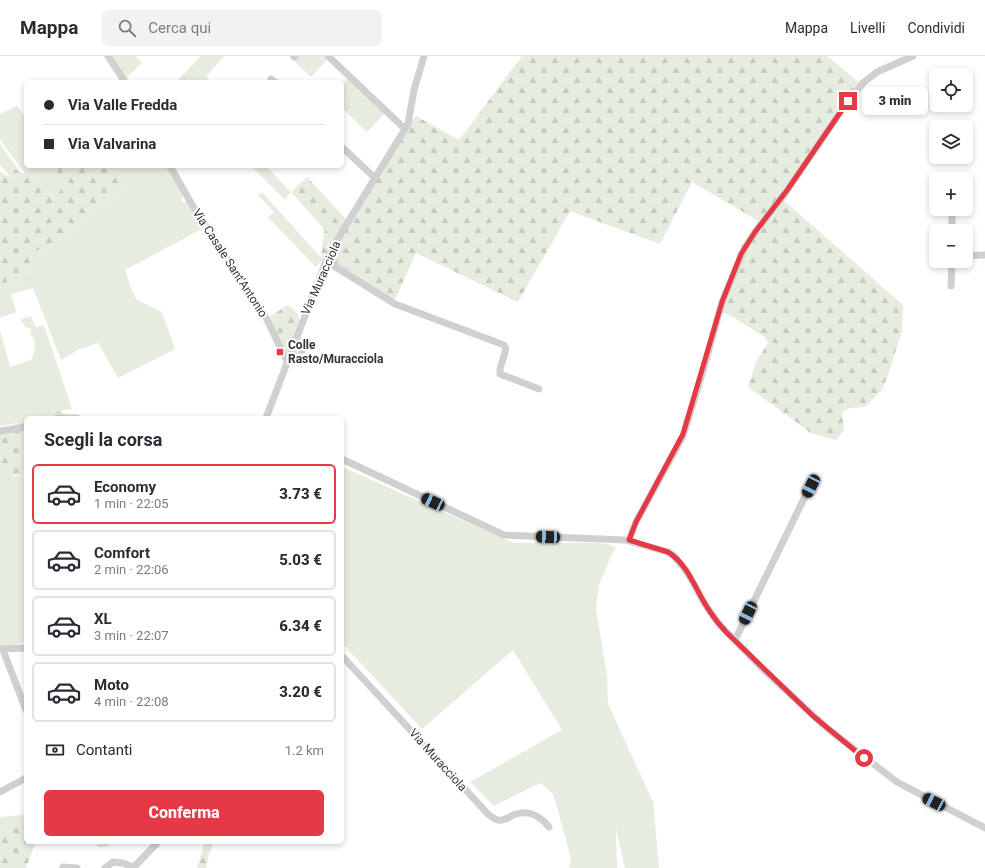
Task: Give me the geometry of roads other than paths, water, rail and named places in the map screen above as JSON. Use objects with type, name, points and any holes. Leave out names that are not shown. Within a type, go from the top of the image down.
[{"type":"street","points":[[108,56],[124,80]]},
{"type":"street","points":[[328,56],[405,129]]},
{"type":"street","name":"Via Muracciola","points":[[267,416],[326,261],[343,230],[408,124],[414,90],[424,56]]},
{"type":"street","points":[[629,540],[636,522],[683,434],[723,298],[745,247],[788,189],[861,84],[877,72],[913,56]]},
{"type":"street","points":[[344,149],[375,178]]},
{"type":"street","name":"Via Casale Sant'Antonio","points":[[171,168],[191,203],[266,318],[287,361]]},
{"type":"street","points":[[973,256],[985,255]]},
{"type":"street","points":[[326,261],[395,304],[503,344],[506,349],[500,369],[501,374],[539,389]]},
{"type":"street","points":[[951,286],[952,268]]},
{"type":"street","points":[[0,431],[24,427]]},
{"type":"street","points":[[344,460],[504,535],[629,540],[668,552],[674,556],[687,572],[714,617],[735,640],[817,719],[876,767],[907,788],[985,828]]},
{"type":"street","points":[[735,640],[814,478]]},
{"type":"street","points":[[24,648],[2,649],[24,705]]},
{"type":"street","name":"Via Muracciola","points":[[344,658],[487,813],[495,819],[501,820],[520,813],[529,813],[539,817],[549,826]]},
{"type":"street","points":[[0,792],[24,779]]},
{"type":"street","points":[[105,868],[113,862],[123,862],[132,867],[136,865],[156,844]]},
{"type":"street","points":[[63,867],[77,868]]},
{"type":"place","name":"Colle Rasto/Muracciola","points":[[280,352]]}]
